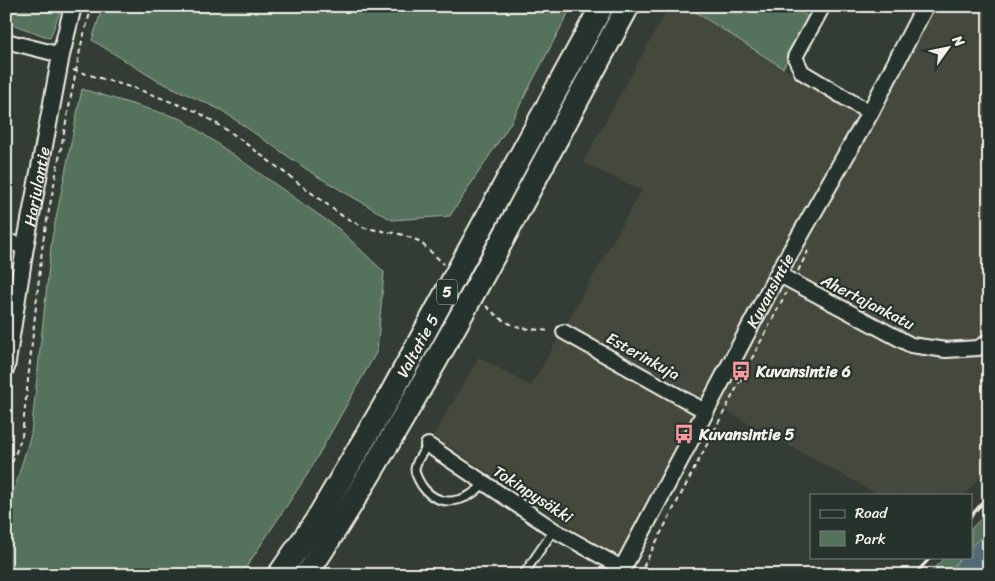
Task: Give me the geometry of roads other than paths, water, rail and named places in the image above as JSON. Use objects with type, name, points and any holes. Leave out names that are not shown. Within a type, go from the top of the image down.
[{"type":"highway","name":"Valtatie 5","points":[[279,575],[316,521],[391,394],[602,6]]},
{"type":"highway","name":"Valtatie 5","points":[[306,575],[379,459],[429,372],[628,6]]},
{"type":"street","name":"Harjulantie","points":[[6,368],[25,247],[60,61],[73,6]]},
{"type":"street","points":[[823,6],[795,57],[802,72],[870,113]]},
{"type":"street","name":"Kuvansintie","points":[[620,571],[778,274],[870,113],[925,6]]},
{"type":"street","points":[[6,41],[60,61]]},
{"type":"street","points":[[6,241],[25,247]]},
{"type":"street","name":"Ahertajankatu","points":[[778,274],[911,345],[946,350],[978,348],[989,341]]},
{"type":"street","name":"Esterinkuja","points":[[564,332],[705,411]]},
{"type":"street","name":"Tokinpysäkki","points":[[428,445],[554,530],[620,571]]},
{"type":"lane","points":[[428,445],[415,469],[418,480],[426,491],[437,500],[448,502],[462,500],[476,493],[484,483]]},
{"type":"lane","points":[[523,575],[554,530]]},
{"type":"water","points":[[989,529],[989,575],[946,575],[961,558],[972,558],[972,546]]},
{"type":"railway","points":[[972,515],[989,495]]},
{"type":"railway","points":[[914,575],[930,558]]},
{"type":"place","name":"Kuvansintie 6","points":[[741,371]]},
{"type":"place","name":"Kuvansintie 5","points":[[684,434]]}]
